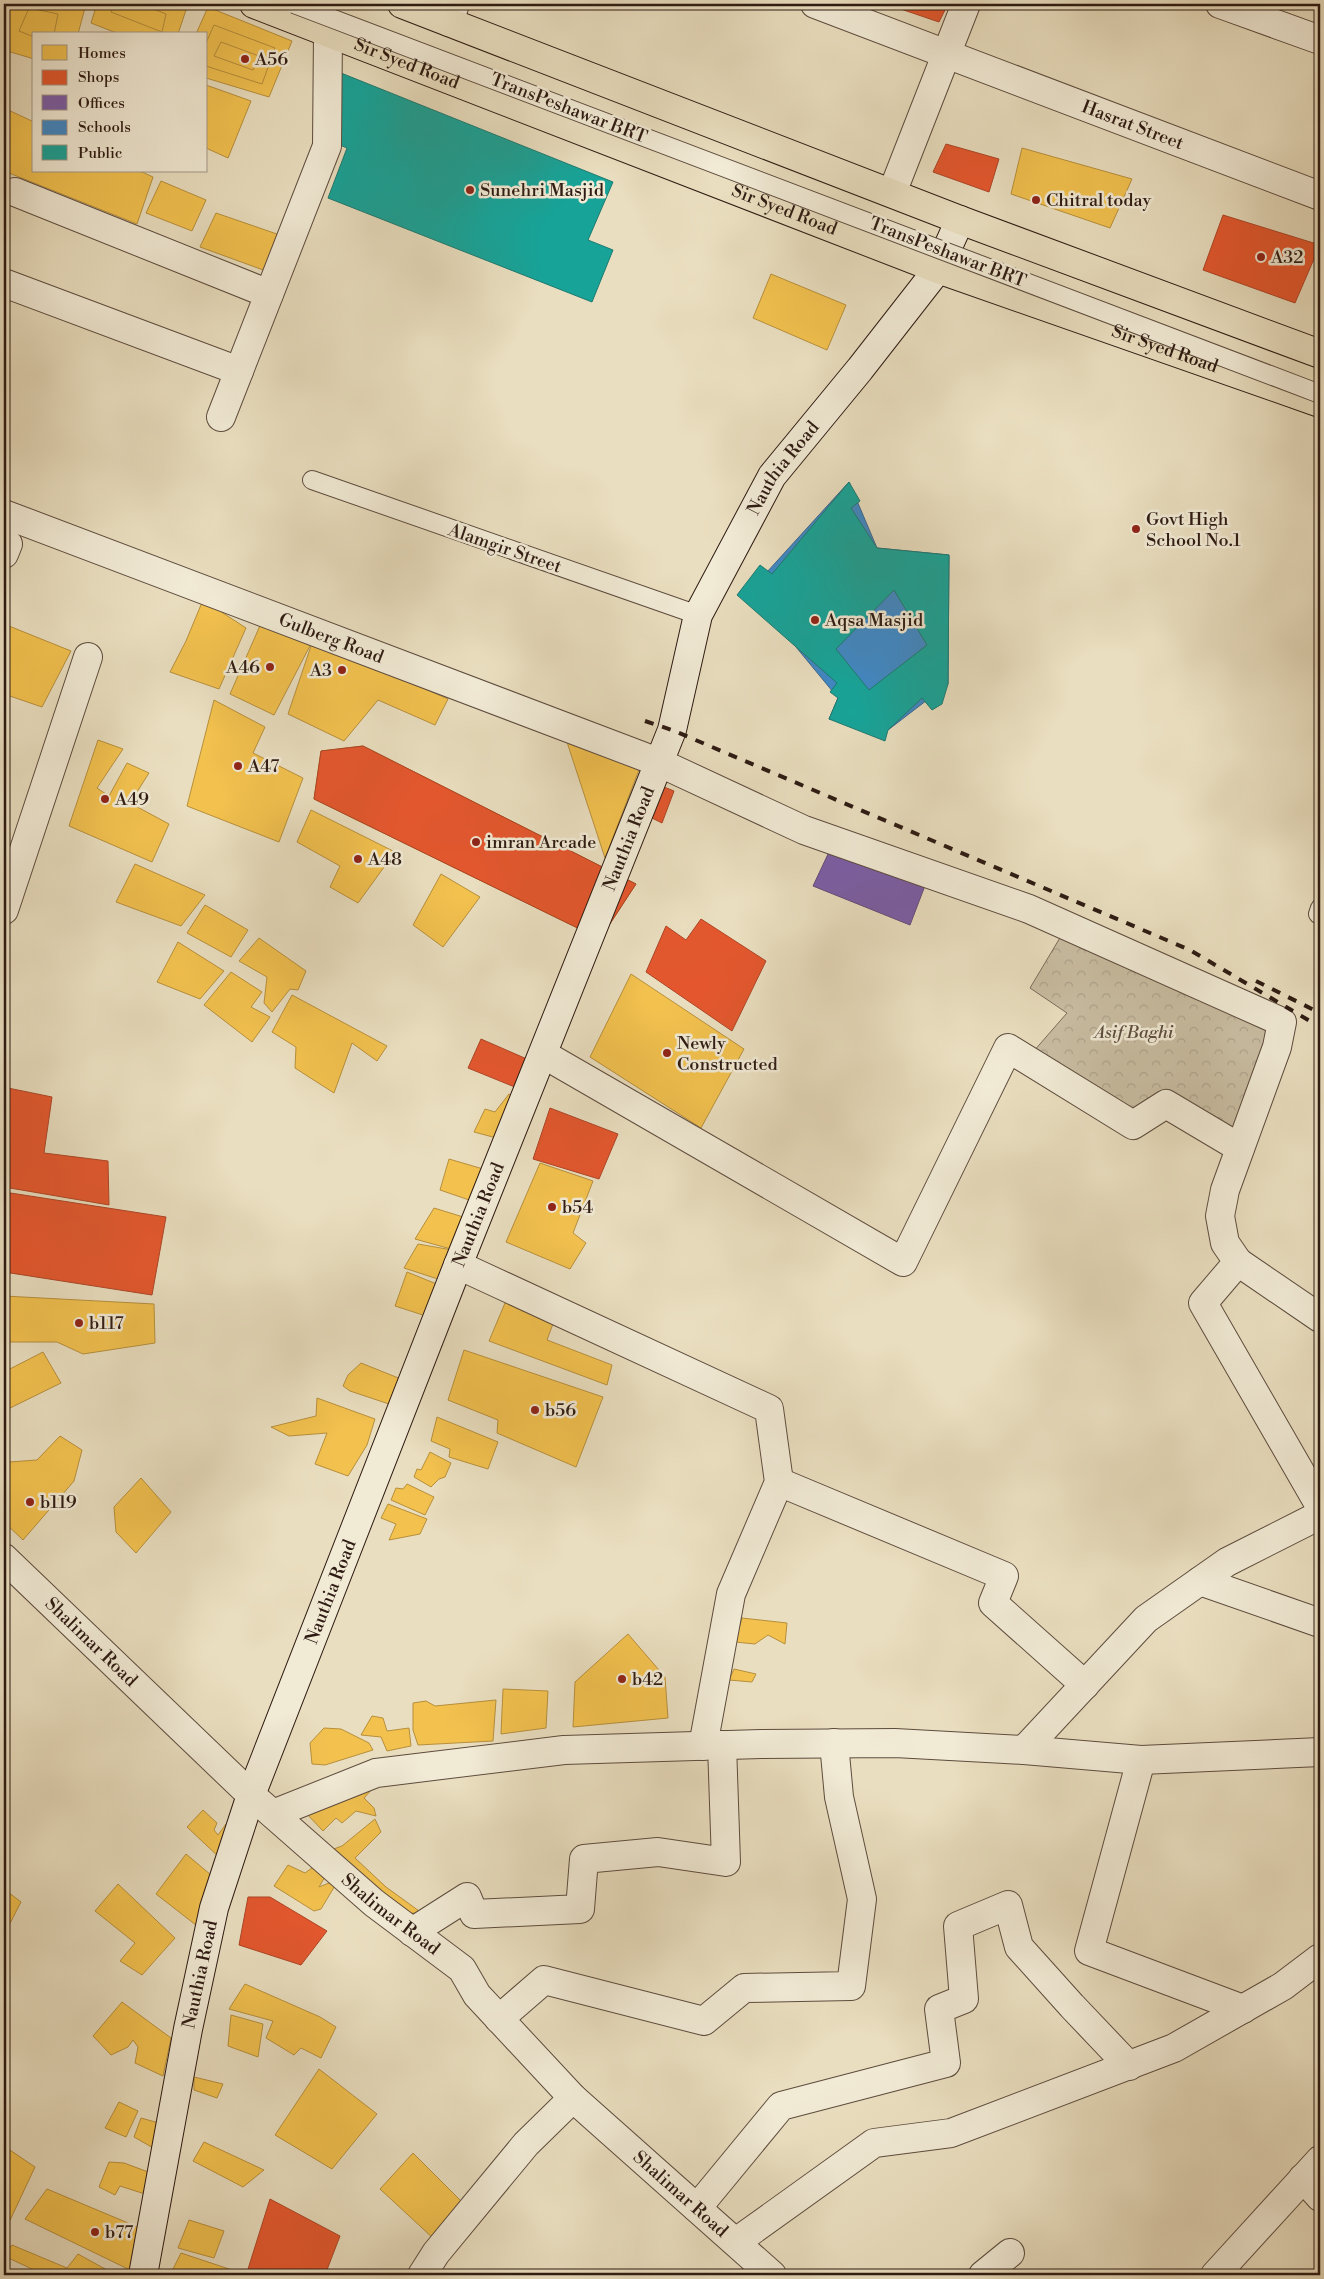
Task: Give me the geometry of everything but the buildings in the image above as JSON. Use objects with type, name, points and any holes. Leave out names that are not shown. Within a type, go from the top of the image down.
[{"type":"main road","name":"Sir Syed Road","points":[[254,4],[938,269],[1320,403]]},
{"type":"main road","points":[[402,4],[452,13],[960,220],[1320,354]]},
{"type":"street","name":"Hasrat Street","points":[[815,4],[1320,196]]},
{"type":"street","points":[[892,192],[966,4]]},
{"type":"street","points":[[1220,4],[1320,40]]},
{"type":"street","points":[[221,417],[327,146],[328,32]]},
{"type":"street","points":[[15,192],[270,294]]},
{"type":"street","name":"Nauthia Road","points":[[143,2275],[188,2029],[214,1908],[251,1795],[458,1265],[672,730],[698,615],[772,476],[860,369],[938,269],[960,220]]},
{"type":"street","points":[[4,283],[239,371]]},
{"type":"street","name":"Gulberg Road","points":[[4,514],[658,762],[804,830],[1029,909],[1282,1022],[1277,1047],[1240,1148]]},
{"type":"street","points":[[4,910],[88,657]]},
{"type":"street","points":[[543,1054],[903,1262],[1008,1048],[1133,1125],[1166,1104],[1240,1148],[1224,1190],[1220,1216],[1225,1243],[1238,1262],[1320,1318]]},
{"type":"street","points":[[1238,1262],[1203,1302],[1320,1506]]},
{"type":"street","points":[[412,1932],[467,1897],[474,1914],[580,1909],[584,1860],[658,1852],[726,1862],[712,1745],[732,1594],[779,1482],[769,1409],[458,1265]]},
{"type":"street","points":[[779,1482],[1004,1576],[993,1603],[1085,1685]]},
{"type":"street","points":[[1024,1750],[1146,1619],[1227,1562],[1320,1515]]},
{"type":"street","name":"Shalimar Road","points":[[4,1558],[251,1795],[374,1903],[462,1969],[477,1995],[573,2098],[772,2275]]},
{"type":"street","points":[[1200,1581],[1320,1623]]},
{"type":"street","points":[[499,2019],[544,1980],[704,2021],[744,1988],[851,1986],[862,1899],[839,1796],[834,1743]]},
{"type":"street","points":[[274,1814],[376,1773],[564,1750],[712,1745],[895,1743],[1024,1750],[1141,1760],[1320,1752]]},
{"type":"street","points":[[1141,1760],[1089,1951],[1243,2008]]},
{"type":"street","points":[[697,2208],[781,2106],[946,2063],[939,2009],[964,2000],[958,1926],[1008,1905],[1019,1948],[1129,2066]]},
{"type":"street","points":[[736,2242],[874,2143],[951,2133],[1174,2048],[1283,1986],[1320,1958]]},
{"type":"street","points":[[422,2275],[436,2253],[526,2144],[573,2098]]},
{"type":"street","points":[[1216,2275],[1315,2178]]},
{"type":"street","points":[[983,2275],[1010,2253]]},
{"type":"lane","name":"TransPeshawar BRT","points":[[294,4],[1320,394]]},
{"type":"lane","name":"Alamgir Street","points":[[312,480],[698,615]]},
{"type":"green space","name":"Asif Baghi","points":[[1067,926],[1274,1018],[1240,1148],[1165,1095],[1124,1120],[1026,1060],[1067,1013],[1030,988]]},
{"type":"railway","points":[[645,721],[672,730],[1190,950],[1320,1027]]},
{"type":"railway","points":[[1256,981],[1320,1013]]},
{"type":"place","name":"A56","points":[[245,59]]},
{"type":"place","name":"Sunehri Masjid","points":[[470,190]]},
{"type":"place","name":"Chitral today","points":[[1036,200]]},
{"type":"place","name":"A32","points":[[1261,257]]},
{"type":"place","name":"Govt High School No.1","points":[[1136,529]]},
{"type":"place","name":"Aqsa Masjid","points":[[815,620]]},
{"type":"place","name":"A46","points":[[270,667]]},
{"type":"place","name":"A3","points":[[342,670]]},
{"type":"place","name":"A47","points":[[238,766]]},
{"type":"place","name":"A49","points":[[105,799]]},
{"type":"place","name":"imran Arcade","points":[[476,842]]},
{"type":"place","name":"A48","points":[[358,859]]},
{"type":"place","name":"Newly Constructed","points":[[667,1053]]},
{"type":"place","name":"b54","points":[[552,1207]]},
{"type":"place","name":"b117","points":[[79,1323]]},
{"type":"place","name":"b56","points":[[535,1410]]},
{"type":"place","name":"b119","points":[[30,1502]]},
{"type":"place","name":"b42","points":[[622,1679]]},
{"type":"place","name":"b77","points":[[95,2232]]}]
